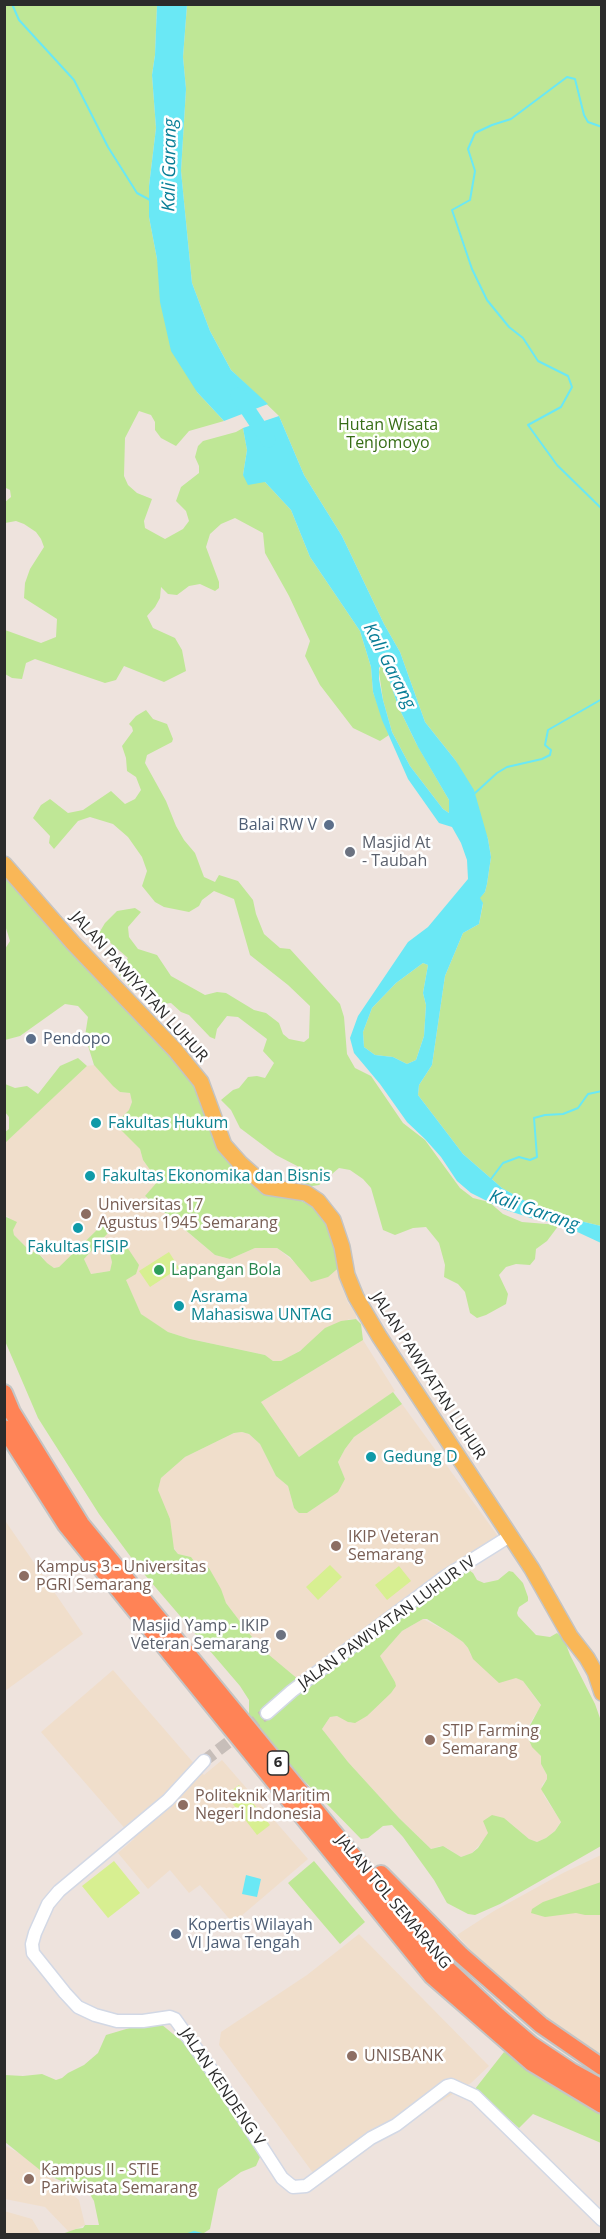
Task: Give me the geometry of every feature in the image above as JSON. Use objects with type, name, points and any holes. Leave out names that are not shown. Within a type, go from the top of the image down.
[{"type":"highway","name":"JALAN TOL SEMARANG","points":[[4,1393],[12,1412],[81,1524],[440,1962],[532,2045],[602,2088]]},
{"type":"highway","name":"JALAN TOL SEMARANG","points":[[4,1428],[66,1525],[432,1976],[532,2063],[602,2105]]},
{"type":"highway","points":[[309,1800],[461,1955],[541,2025],[602,2067]]},
{"type":"main road","name":"JALAN PAWIYATAN LUHUR","points":[[4,864],[73,943],[176,1050],[201,1082],[224,1145],[240,1163],[267,1187],[306,1193],[318,1201],[333,1220],[342,1247],[347,1275],[356,1297],[510,1536],[570,1636],[587,1658],[595,1672],[602,1693]]},
{"type":"street","name":"JALAN PAWIYATAN LUHUR IV","points":[[267,1713],[292,1691],[429,1589],[510,1536]]},
{"type":"street","name":"JALAN KENDENG V","points":[[204,1761],[168,1800],[59,1891],[48,1904],[32,1944],[33,1953],[78,2007],[117,2021],[143,2021],[170,2017],[175,2019],[218,2079],[282,2178],[293,2187],[302,2187],[313,2182],[353,2151],[396,2125],[451,2085],[475,2096],[602,2220]]},
{"type":"shaded area","name":"Universitas 17 Agustus 1945 Semarang","points":[[94,1065],[120,1092],[130,1093],[132,1102],[129,1110],[121,1118],[140,1149],[143,1160],[158,1181],[145,1197],[215,1255],[230,1259],[255,1248],[277,1248],[299,1266],[343,1264],[345,1281],[342,1287],[348,1303],[356,1312],[356,1319],[349,1319],[288,1358],[273,1361],[265,1355],[168,1332],[151,1322],[141,1314],[108,1246],[112,1262],[110,1271],[91,1274],[84,1259],[108,1233],[102,1225],[59,1267],[54,1268],[46,1263],[43,1257],[30,1251],[14,1235],[9,1217],[5,1216],[4,1143],[87,1066]]},
{"type":"shaded area","points":[[363,1340],[395,1391],[299,1457],[261,1402]]},
{"type":"shaded area","name":"IKIP Veteran Semarang","points":[[402,1404],[503,1543],[305,1685],[262,1649],[248,1632],[226,1603],[209,1568],[194,1561],[191,1557],[178,1554],[174,1548],[158,1490],[161,1478],[185,1457],[234,1433],[242,1432],[249,1434],[260,1444],[276,1476],[288,1486],[294,1508],[307,1513],[333,1495],[345,1479],[338,1462],[354,1437]]},
{"type":"shaded area","name":"Kampus 3 - Universitas PGRI Semarang","points":[[4,1519],[83,1634],[5,1691],[4,1691]]},
{"type":"shaded area","name":"STIP Farming Semarang","points":[[423,1619],[463,1642],[471,1655],[523,1681],[541,1706],[528,1726],[532,1746],[541,1756],[541,1764],[547,1775],[542,1785],[544,1796],[561,1821],[555,1831],[546,1838],[537,1842],[529,1839],[504,1818],[472,1853],[461,1857],[440,1846],[431,1849],[348,1762],[322,1729],[330,1717],[338,1716],[351,1723],[367,1716],[395,1682],[379,1656],[402,1631]]},
{"type":"shaded area","name":"Politeknik Maritim Negeri Indonesia","points":[[113,1670],[204,1775],[222,1760],[308,1859],[233,1923],[200,1885],[189,1893],[170,1870],[148,1889],[118,1853],[134,1839],[41,1732]]},
{"type":"shaded area","points":[[601,1855],[601,2062],[496,1979],[457,1935],[494,1911]]},
{"type":"shaded area","name":"UNISBANK","points":[[359,1934],[489,2066],[471,2083],[316,2177],[219,2045],[221,2032],[307,1975]]},
{"type":"shaded area","name":"Kampus II - STIE Pariwisata Semarang","points":[[4,2145],[30,2159],[79,2200],[85,2225],[69,2232],[45,2207],[5,2199]]},
{"type":"shaded area","points":[[4,2211],[32,2219],[41,2234],[5,2234]]},
{"type":"green space","points":[[5,5],[157,5],[152,75],[156,128],[149,186],[149,217],[157,259],[197,392],[224,421],[189,431],[176,446],[161,438],[155,430],[155,422],[151,415],[139,411],[125,438],[124,476],[128,485],[137,493],[152,499],[144,521],[145,528],[165,539],[183,529],[189,521],[186,511],[176,501],[181,487],[199,473],[195,457],[198,446],[203,441],[243,428],[247,450],[243,475],[265,482],[291,510],[310,557],[360,631],[371,667],[373,692],[389,735],[380,741],[353,728],[320,685],[305,656],[310,641],[265,553],[263,533],[235,518],[221,524],[210,534],[206,547],[219,582],[219,588],[215,591],[200,584],[189,586],[177,595],[168,594],[161,587],[160,598],[147,616],[153,628],[175,638],[182,650],[186,671],[164,682],[124,666],[116,680],[105,683],[35,659],[26,663],[22,679],[12,678],[5,674],[5,630],[41,643],[56,637],[57,619],[24,598],[25,583],[30,569],[44,547],[41,539],[36,532],[24,524],[16,521],[5,523],[4,503],[11,497],[10,490],[4,487]]},
{"type":"green space","name":"Hutan Wisata Tenjomoyo","points":[[187,5],[601,5],[601,1226],[529,1203],[502,1188],[463,1154],[418,1095],[419,1085],[432,1065],[445,976],[463,933],[479,924],[483,904],[479,898],[485,892],[491,857],[488,839],[456,761],[425,722],[400,652],[342,536],[304,475],[279,416],[231,370],[210,331],[192,283],[181,171],[186,89],[183,57]]},
{"type":"green space","points":[[381,665],[386,670],[398,706],[416,743],[449,800],[449,813],[443,809],[410,766],[392,732],[383,700],[379,672]]},
{"type":"green space","points":[[146,710],[153,719],[167,724],[173,739],[172,742],[147,755],[145,763],[166,801],[176,826],[195,853],[204,877],[215,882],[219,875],[238,881],[253,900],[264,934],[280,948],[290,949],[340,1004],[344,1017],[347,1054],[355,1068],[371,1076],[403,1123],[425,1140],[460,1188],[473,1198],[489,1202],[503,1214],[522,1222],[559,1225],[547,1241],[536,1249],[535,1259],[530,1265],[516,1264],[506,1267],[499,1275],[508,1294],[506,1304],[477,1318],[470,1313],[465,1292],[458,1284],[444,1277],[445,1265],[439,1243],[426,1227],[413,1228],[395,1235],[383,1230],[371,1188],[363,1179],[350,1170],[339,1168],[319,1185],[306,1187],[299,1184],[301,1168],[276,1155],[240,1128],[231,1110],[221,1100],[239,1088],[248,1077],[265,1078],[274,1063],[263,1051],[267,1039],[238,1017],[227,1016],[217,1029],[215,1039],[210,1037],[189,1015],[181,1012],[171,1003],[162,1004],[148,990],[142,988],[138,992],[134,991],[119,975],[117,970],[128,958],[99,933],[117,911],[135,908],[141,912],[128,927],[129,937],[138,949],[157,955],[171,976],[205,995],[217,992],[226,993],[254,1010],[266,1013],[279,1023],[283,1034],[289,1039],[304,1042],[309,1038],[310,1006],[250,955],[234,899],[214,891],[202,900],[199,906],[189,912],[164,907],[155,902],[142,886],[147,871],[142,857],[128,837],[113,824],[90,817],[78,821],[54,849],[49,843],[50,836],[33,818],[41,805],[50,799],[68,813],[83,810],[111,791],[125,804],[135,799],[141,790],[136,777],[127,771],[122,746],[133,731],[129,724]]},
{"type":"green space","points":[[4,868],[184,1063],[229,1159],[246,1179],[262,1189],[293,1197],[312,1206],[327,1221],[343,1264],[328,1277],[311,1282],[290,1257],[277,1248],[255,1248],[230,1259],[215,1255],[145,1196],[158,1181],[143,1160],[140,1149],[121,1130],[121,1118],[129,1110],[132,1102],[130,1093],[120,1092],[94,1065],[85,1036],[88,1017],[78,1006],[65,1004],[20,1036],[5,1040],[5,949],[10,941],[5,925]]},
{"type":"green space","points":[[423,963],[428,965],[423,993],[426,1005],[424,1036],[416,1060],[407,1064],[393,1057],[375,1055],[364,1047],[363,1032],[372,1008],[396,983]]},
{"type":"green space","points":[[78,1058],[87,1066],[5,1143],[5,1132],[9,1129],[9,1117],[5,1112],[5,1084],[15,1088],[27,1086],[38,1094],[60,1066]]},
{"type":"green space","points":[[4,1216],[17,1222],[13,1230],[14,1235],[30,1251],[38,1253],[54,1268],[59,1267],[102,1225],[108,1233],[84,1259],[91,1274],[110,1271],[112,1262],[108,1246],[111,1241],[127,1247],[139,1265],[136,1274],[126,1280],[141,1314],[168,1332],[190,1339],[265,1355],[273,1361],[281,1361],[300,1351],[325,1328],[341,1321],[356,1319],[361,1324],[363,1340],[261,1402],[299,1457],[393,1392],[402,1404],[354,1437],[345,1449],[338,1462],[345,1479],[338,1492],[307,1513],[299,1513],[294,1508],[288,1486],[276,1476],[260,1444],[249,1434],[234,1433],[185,1457],[161,1478],[158,1490],[170,1519],[174,1549],[178,1554],[191,1557],[194,1561],[209,1568],[226,1603],[248,1632],[262,1649],[305,1685],[466,1568],[477,1580],[484,1583],[498,1580],[509,1571],[513,1572],[523,1583],[528,1597],[528,1601],[519,1607],[518,1616],[536,1635],[550,1637],[557,1633],[564,1639],[601,1721],[601,1846],[500,1904],[475,1915],[468,1914],[447,1903],[434,1880],[392,1825],[383,1826],[368,1838],[361,1839],[288,1764],[249,1714],[249,1700],[240,1686],[139,1568],[99,1514],[38,1418],[5,1341]],"holes":[[[427,1619],[463,1642],[473,1659],[499,1683],[516,1678],[523,1681],[541,1705],[526,1733],[532,1747],[541,1756],[541,1764],[547,1775],[541,1789],[561,1822],[546,1838],[537,1842],[529,1839],[504,1818],[492,1815],[483,1821],[488,1833],[472,1853],[461,1857],[443,1846],[431,1849],[348,1762],[322,1729],[330,1717],[337,1716],[355,1723],[367,1716],[391,1693],[396,1686],[395,1682],[380,1656],[402,1631]]]},
{"type":"green space","name":"Lapangan Bola","points":[[169,1252],[179,1268],[150,1287],[139,1271]]},
{"type":"green space","points":[[330,1565],[342,1577],[318,1600],[306,1587]]},
{"type":"green space","points":[[399,1566],[411,1581],[387,1600],[375,1585]]},
{"type":"green space","points":[[239,1785],[270,1825],[257,1835],[226,1795]]},
{"type":"green space","points":[[114,1861],[140,1893],[108,1918],[82,1886]]},
{"type":"green space","points":[[314,1861],[365,1922],[340,1944],[288,1883]]},
{"type":"green space","points":[[601,1882],[601,1915],[576,1913],[545,1917],[531,1913],[532,1909],[543,1902]]},
{"type":"green space","points":[[143,2024],[161,2024],[184,2043],[206,2069],[260,2157],[256,2166],[241,2172],[218,2189],[210,2229],[204,2233],[62,2234],[83,2228],[85,2225],[99,2225],[94,2201],[84,2184],[66,2183],[45,2174],[5,2142],[5,2075],[42,2074],[56,2080],[62,2078],[84,2065],[98,2053],[106,2035]]},
{"type":"green space","points":[[504,2052],[601,2110],[601,2143],[533,2114],[519,2128],[475,2089]]},
{"type":"water","points":[[157,5],[187,5],[183,57],[186,89],[181,171],[192,283],[210,331],[231,370],[268,404],[224,421],[197,392],[171,351],[160,302],[157,259],[149,217],[149,186],[156,128],[152,75]]},
{"type":"water","points":[[279,416],[304,475],[342,536],[400,652],[425,722],[456,761],[474,790],[488,839],[491,857],[485,892],[480,898],[483,903],[479,924],[463,933],[445,976],[432,1065],[419,1085],[418,1095],[463,1154],[502,1188],[529,1203],[601,1226],[601,1243],[558,1223],[534,1219],[503,1209],[471,1193],[457,1181],[441,1157],[407,1122],[354,1053],[350,1038],[358,1016],[408,942],[428,927],[468,879],[467,860],[452,827],[439,823],[408,779],[382,720],[373,692],[371,667],[360,631],[310,557],[291,510],[265,482],[248,485],[243,475],[247,450],[243,428]],"holes":[[[381,665],[386,670],[398,706],[418,747],[449,800],[449,813],[443,809],[410,766],[392,732],[379,679]],[[423,963],[428,965],[423,993],[426,1005],[424,1036],[416,1060],[407,1064],[393,1057],[375,1055],[364,1047],[363,1032],[372,1008],[396,983]]]},
{"type":"water","points":[[246,1875],[261,1879],[257,1897],[242,1894]]},
{"type":"waterway","points":[[12,4],[19,20],[74,80],[108,147],[137,193],[150,200]]},
{"type":"waterway","points":[[602,127],[588,122],[584,115],[575,79],[567,77],[511,119],[475,133],[468,149],[475,171],[470,200],[452,210],[472,269],[487,300],[509,327],[523,338],[538,361],[568,376],[572,387],[561,407],[528,425],[557,465],[602,509]]},
{"type":"waterway","name":"Kali Garang","points":[[238,395],[268,440]]},
{"type":"waterway","points":[[474,794],[507,767],[550,755],[551,750],[545,745],[548,730],[602,699]]},
{"type":"waterway","points":[[491,1179],[503,1163],[519,1157],[530,1160],[537,1157],[534,1118],[563,1114],[578,1108],[588,1094],[602,1091]]},
{"type":"waterway","points":[[188,2234],[194,2232],[202,2234]]},
{"type":"tunnel","points":[[204,1761],[267,1713]]},
{"type":"place","name":"Balai RW V","points":[[329,825]]},
{"type":"place","name":"Masjid At - Taubah","points":[[350,852]]},
{"type":"place","name":"Pendopo","points":[[31,1039]]},
{"type":"place","name":"Fakultas Hukum","points":[[96,1123]]},
{"type":"place","name":"Fakultas Ekonomika dan Bisnis","points":[[90,1176]]},
{"type":"place","name":"Universitas 17 Agustus 1945 Semarang","points":[[86,1214]]},
{"type":"place","name":"Fakultas FISIP","points":[[78,1228]]},
{"type":"place","name":"Lapangan Bola","points":[[159,1270]]},
{"type":"place","name":"Asrama Mahasiswa UNTAG","points":[[179,1306]]},
{"type":"place","name":"Gedung D","points":[[371,1457]]},
{"type":"place","name":"IKIP Veteran Semarang","points":[[336,1546]]},
{"type":"place","name":"Kampus 3 - Universitas PGRI Semarang","points":[[24,1576]]},
{"type":"place","name":"Masjid Yamp - IKIP Veteran Semarang","points":[[281,1635]]},
{"type":"place","name":"STIP Farming Semarang","points":[[430,1740]]},
{"type":"place","name":"Politeknik Maritim Negeri Indonesia","points":[[183,1805]]},
{"type":"place","name":"Kopertis Wilayah VI Jawa Tengah","points":[[176,1934]]},
{"type":"place","name":"UNISBANK","points":[[352,2056]]},
{"type":"place","name":"Kampus II - STIE Pariwisata Semarang","points":[[29,2179]]}]
